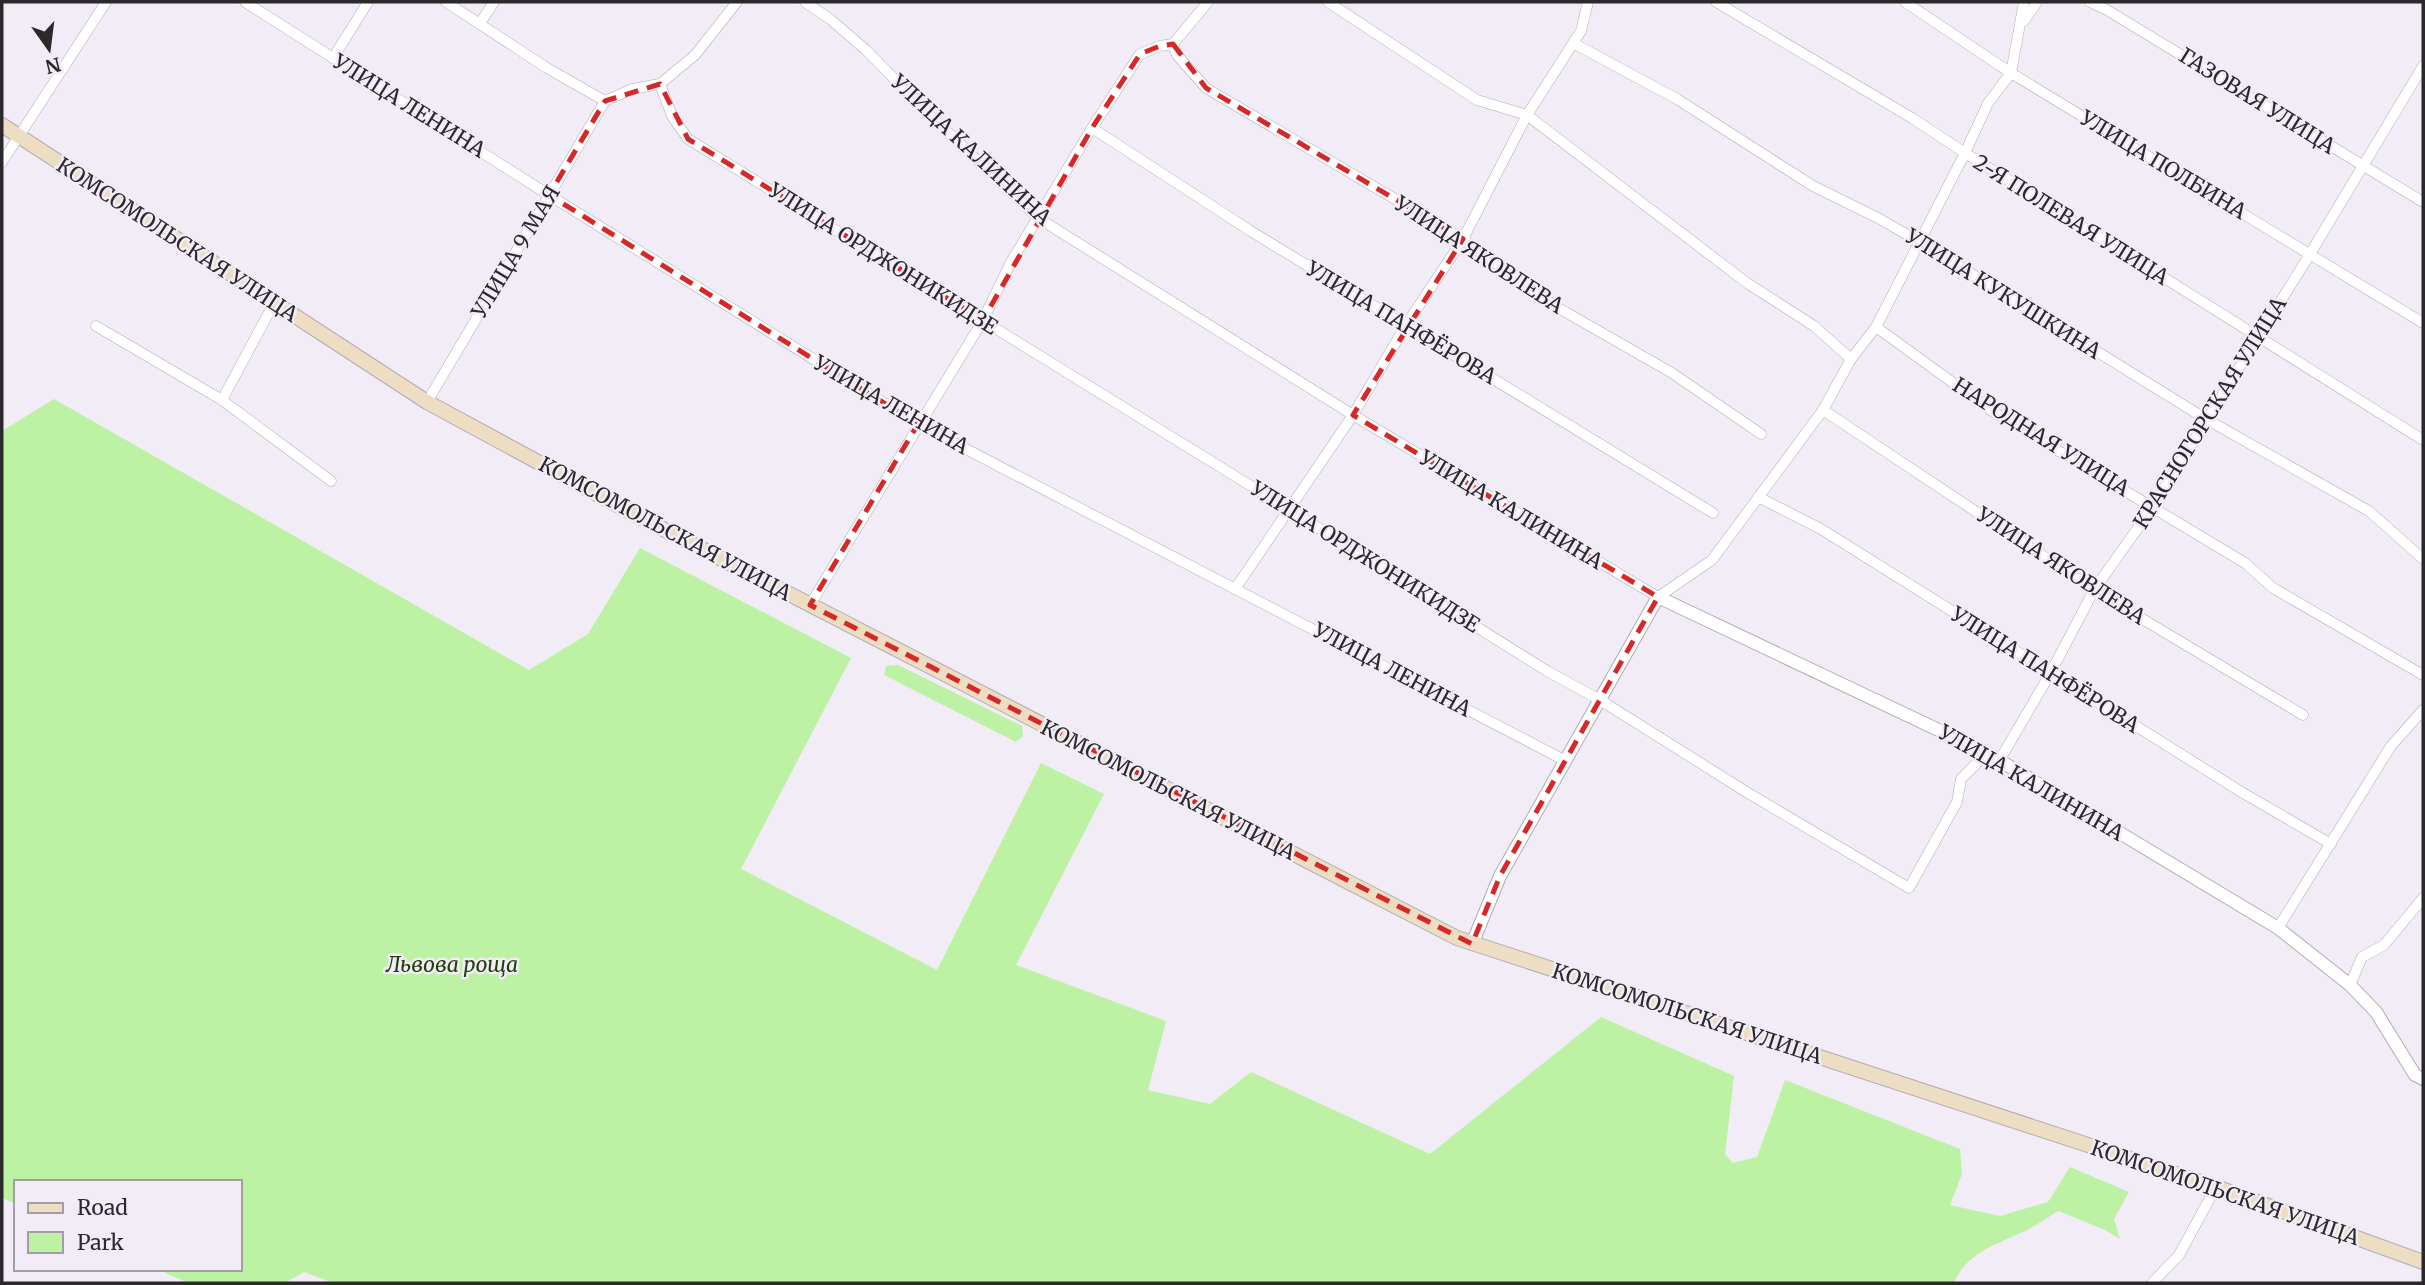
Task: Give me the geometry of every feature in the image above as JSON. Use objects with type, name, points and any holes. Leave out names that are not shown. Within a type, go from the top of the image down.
[{"type":"main road","name":"КОМСОМОЛЬСКАЯ УЛИЦА","points":[[2,125],[427,402],[632,513],[1472,944],[2216,1187],[2423,1262]]},
{"type":"street","points":[[2,162],[106,2]]},
{"type":"street","name":"УЛИЦА ЛЕНИНА","points":[[245,2],[918,424],[1564,760]]},
{"type":"street","points":[[333,58],[368,2]]},
{"type":"street","points":[[446,2],[605,102],[632,89],[660,83],[695,55],[737,2]]},
{"type":"street","points":[[480,23],[494,2]]},
{"type":"street","name":"УЛИЦА КАЛИНИНА","points":[[805,2],[866,50],[1038,218],[1353,415],[1658,597],[1987,753],[2278,928],[2350,985],[2376,1012],[2421,1073]]},
{"type":"street","points":[[810,605],[982,320],[1011,262],[1140,54],[1173,44],[1209,2]]},
{"type":"street","points":[[1328,2],[1477,100],[1527,115],[1747,282],[1814,326],[1851,359]]},
{"type":"street","points":[[1235,589],[1353,415],[1405,325],[1463,239],[1527,115],[1581,31],[1588,2]]},
{"type":"street","name":"2-Я ПОЛЕВАЯ УЛИЦА","points":[[1716,2],[1912,118],[2423,440]]},
{"type":"street","name":"УЛИЦА ПОЛБИНА","points":[[1906,2],[2011,73],[2423,323]]},
{"type":"street","points":[[1472,944],[1500,876],[1658,597],[1712,560],[1823,410],[1851,359],[1876,327],[1989,103],[2011,73],[2024,2]]},
{"type":"street","points":[[2020,28],[2037,2]]},
{"type":"street","name":"ГАЗОВАЯ УЛИЦА","points":[[2090,2],[2423,202]]},
{"type":"street","name":"УЛИЦА КУКУШКИНА","points":[[1573,43],[1677,99],[1813,186],[1920,242],[2206,419],[2369,512],[2423,559]]},
{"type":"street","name":"УЛИЦА ЯКОВЛЕВА","points":[[1173,44],[1177,55],[1206,88],[1463,239],[1555,306],[1672,373],[1761,433]]},
{"type":"street","name":"КРАСНОГОРСКАЯ УЛИЦА","points":[[1999,761],[2050,674],[2094,590],[2152,508],[2423,66]]},
{"type":"street","name":"УЛИЦА ОРДЖОНИКИДЗЕ","points":[[660,83],[672,116],[688,139],[1547,671],[1600,700],[1748,793],[1909,888],[1957,802],[1961,779],[1987,753]]},
{"type":"street","name":"УЛИЦА 9 МАЯ","points":[[427,402],[605,102]]},
{"type":"street","name":"УЛИЦА ПАНФЁРОВА","points":[[1092,128],[1248,230],[1713,513]]},
{"type":"street","points":[[222,400],[274,303]]},
{"type":"street","points":[[96,326],[222,400],[331,481]]},
{"type":"street","name":"НАРОДНАЯ УЛИЦА","points":[[1876,327],[1992,411],[2245,563],[2273,588],[2423,675]]},
{"type":"street","name":"УЛИЦА ЯКОВЛЕВА","points":[[1823,410],[2094,590],[2303,715]]},
{"type":"street","name":"УЛИЦА ПАНФЁРОВА","points":[[1758,497],[1821,528],[2050,674],[2331,844]]},
{"type":"street","points":[[2278,928],[2391,746],[2423,710]]},
{"type":"street","points":[[2350,985],[2362,957],[2384,945],[2423,898]]},
{"type":"street","points":[[2152,1283],[2179,1255],[2216,1187]]},
{"type":"highlighted area","points":[[1173,44],[1206,88],[1463,239],[1353,415],[1658,597],[1500,876],[1472,944],[810,605],[918,424],[549,195],[605,101],[660,84],[688,139],[983,320],[1092,128],[1140,54],[1160,46]]},
{"type":"green space","name":"Львова роща","points":[[54,399],[529,670],[588,634],[640,548],[851,658],[741,869],[937,970],[1041,763],[1104,794],[1016,965],[1166,1021],[1148,1090],[1210,1104],[1251,1072],[1430,1154],[1601,1017],[1734,1076],[1725,1154],[1733,1163],[1757,1157],[1785,1080],[1960,1149],[1962,1174],[1950,1205],[2000,1216],[2048,1202],[2070,1167],[2129,1192],[2114,1219],[2120,1239],[2103,1229],[2058,1211],[2029,1229],[1986,1249],[1967,1263],[1954,1283],[333,1283],[304,1272],[285,1283],[188,1283],[161,1271],[242,1271],[242,1180],[14,1180],[14,1203],[2,1198],[2,431]]},
{"type":"green space","points":[[898,665],[1022,726],[1023,736],[1016,742],[884,675],[886,666]]}]
